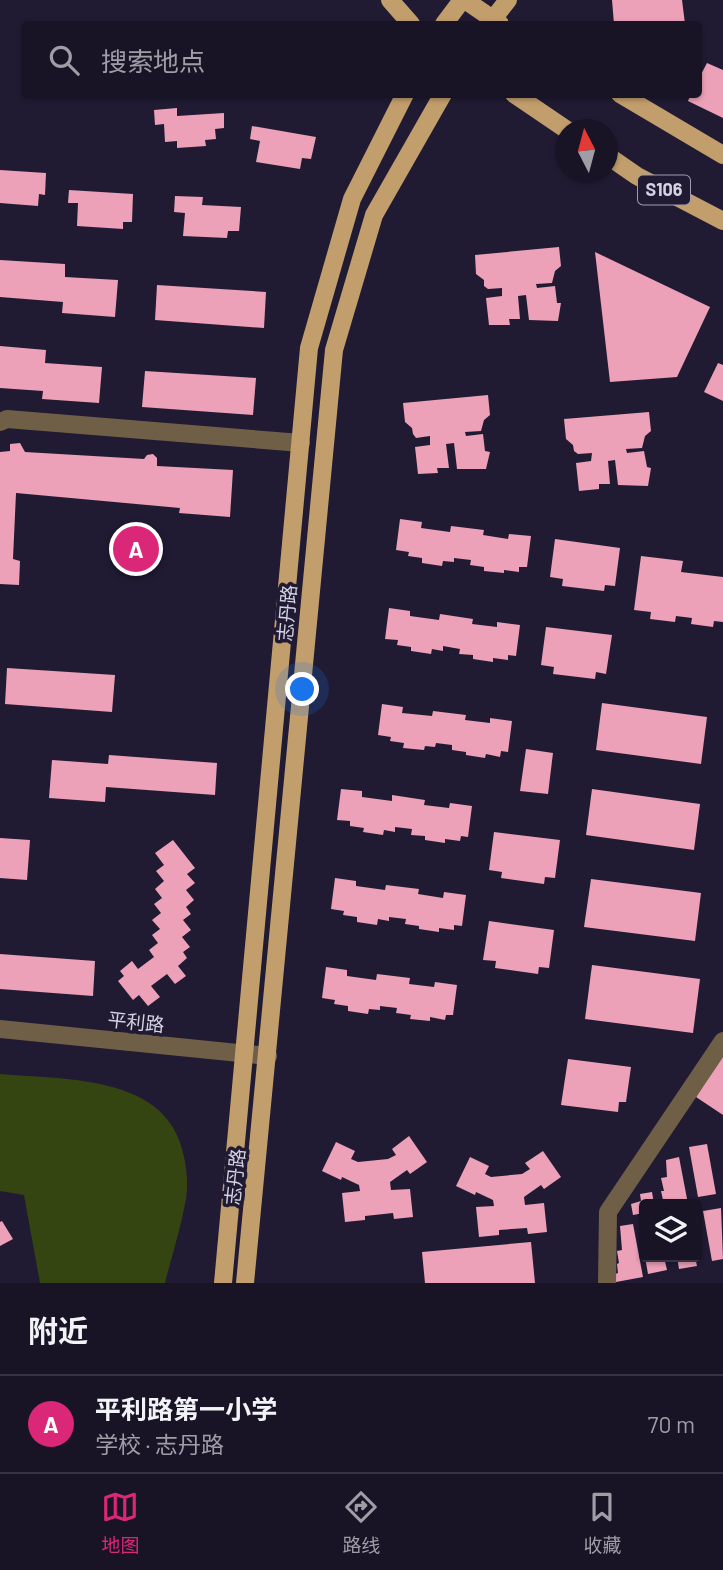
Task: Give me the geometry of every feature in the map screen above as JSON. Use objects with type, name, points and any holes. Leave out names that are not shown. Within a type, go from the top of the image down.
[{"type":"main road","points":[[390,0],[408,21]]},
{"type":"main road","points":[[446,21],[463,0],[491,21]]},
{"type":"main road","points":[[495,21],[508,0]]},
{"type":"main road","name":"志丹路","points":[[223,1283],[309,348],[352,199],[403,98]]},
{"type":"main road","name":"志丹路","points":[[245,1283],[334,350],[374,215],[441,98]]},
{"type":"main road","points":[[520,98],[555,122]]},
{"type":"main road","points":[[627,98],[723,155]]},
{"type":"main road","name":"S106","points":[[618,163],[723,221]]},
{"type":"street","points":[[0,422],[7,419],[301,443]]},
{"type":"street","name":"平利路","points":[[0,1029],[268,1056]]},
{"type":"street","points":[[607,1283],[608,1212],[723,1041]]},
{"type":"green space","points":[[0,1074],[83,1081],[111,1087],[137,1096],[158,1110],[174,1130],[184,1157],[187,1189],[182,1220],[165,1283],[40,1283],[24,1195],[0,1191]]},
{"type":"building","points":[[612,0],[682,0],[685,21],[614,21]]},
{"type":"building","points":[[707,63],[723,70],[723,118],[688,101],[689,98],[702,98],[702,72]]},
{"type":"building","points":[[177,108],[177,116],[224,113],[224,128],[215,129],[216,139],[205,140],[206,146],[177,148],[177,141],[165,142],[164,124],[155,125],[154,110]]},
{"type":"building","points":[[252,126],[316,137],[311,159],[302,158],[300,169],[256,162],[260,141],[250,139]]},
{"type":"building","points":[[0,170],[46,173],[45,195],[39,194],[38,206],[0,203]]},
{"type":"building","points":[[69,190],[133,194],[132,222],[123,222],[123,229],[77,226],[78,203],[68,203]]},
{"type":"building","points":[[175,196],[203,197],[202,205],[241,207],[239,231],[228,231],[227,238],[183,236],[185,213],[174,212]]},
{"type":"building","points":[[559,247],[561,266],[555,271],[552,283],[536,284],[537,288],[555,286],[557,303],[561,303],[558,321],[529,320],[526,295],[518,296],[520,319],[509,319],[510,325],[489,325],[486,298],[502,296],[502,288],[488,289],[484,286],[484,280],[476,274],[475,255]]},
{"type":"building","points":[[595,252],[710,307],[677,377],[610,382]]},
{"type":"building","points":[[0,260],[65,264],[65,277],[118,280],[115,317],[62,313],[63,302],[0,297]]},
{"type":"building","points":[[157,285],[266,292],[264,328],[155,320]]},
{"type":"building","points":[[0,346],[46,350],[45,363],[102,367],[99,403],[42,399],[43,391],[0,388]]},
{"type":"building","points":[[718,363],[723,365],[723,401],[704,392]]},
{"type":"building","points":[[145,371],[256,378],[253,415],[142,407]]},
{"type":"building","points":[[488,395],[490,415],[484,420],[481,431],[465,432],[466,436],[483,434],[485,451],[490,452],[486,469],[457,469],[454,443],[446,444],[449,468],[437,468],[438,473],[418,474],[415,447],[430,445],[430,436],[416,438],[412,428],[405,422],[403,403]]},
{"type":"building","points":[[649,412],[651,431],[645,436],[642,448],[626,449],[627,453],[644,451],[647,467],[651,468],[648,486],[618,485],[615,460],[608,461],[610,484],[599,484],[599,489],[579,491],[576,463],[591,461],[592,453],[578,454],[574,451],[573,445],[566,439],[564,419]]},
{"type":"building","points":[[20,443],[25,452],[144,459],[153,454],[157,458],[157,466],[233,470],[230,517],[179,513],[180,508],[16,493],[13,559],[20,561],[19,585],[0,584],[0,452],[10,451],[10,444]]},
{"type":"building","points":[[400,519],[422,522],[421,528],[450,532],[451,526],[484,530],[483,535],[508,539],[509,534],[531,536],[527,567],[519,567],[519,572],[504,570],[504,573],[484,571],[484,567],[470,565],[471,560],[454,558],[454,562],[443,561],[442,566],[422,563],[422,558],[408,556],[409,552],[396,550]]},
{"type":"building","points":[[555,539],[620,548],[615,586],[605,585],[604,591],[562,586],[563,579],[550,577]]},
{"type":"building","points":[[641,556],[683,561],[681,572],[723,577],[723,622],[714,621],[713,627],[691,624],[692,618],[676,616],[675,622],[650,619],[651,612],[634,610]]},
{"type":"building","points":[[389,608],[410,611],[410,616],[439,620],[440,614],[473,619],[472,624],[497,627],[497,622],[520,625],[516,656],[508,655],[508,660],[493,658],[493,662],[473,659],[473,655],[459,654],[460,649],[443,646],[443,651],[432,649],[431,654],[411,651],[411,647],[397,645],[398,640],[385,639]]},
{"type":"building","points":[[546,627],[612,635],[606,674],[596,672],[595,679],[553,674],[554,667],[541,665]]},
{"type":"building","points":[[7,668],[115,675],[112,712],[5,704]]},
{"type":"building","points":[[602,703],[707,717],[701,764],[596,750]]},
{"type":"building","points":[[382,704],[403,707],[402,713],[432,716],[433,711],[466,715],[465,720],[490,723],[490,718],[512,721],[508,752],[501,751],[500,757],[486,754],[485,758],[452,750],[452,745],[436,743],[435,747],[425,746],[424,750],[403,748],[404,743],[390,741],[391,737],[378,735]]},
{"type":"building","points":[[526,749],[553,753],[548,794],[520,791]]},
{"type":"building","points":[[109,755],[217,763],[215,795],[106,787],[105,802],[49,798],[52,760],[108,764]]},
{"type":"building","points":[[341,789],[362,791],[362,797],[392,801],[392,795],[425,800],[424,805],[449,808],[450,803],[472,806],[468,837],[461,836],[460,841],[445,839],[445,843],[425,840],[425,836],[411,835],[412,829],[395,827],[395,832],[384,830],[383,835],[363,832],[364,828],[350,826],[350,821],[337,820]]},
{"type":"building","points":[[592,789],[700,804],[694,850],[586,835]]},
{"type":"building","points":[[494,832],[560,840],[555,878],[545,877],[544,884],[501,878],[502,872],[489,870]]},
{"type":"building","points":[[0,838],[30,840],[27,880],[0,878]]},
{"type":"building","points":[[173,840],[195,868],[187,874],[195,883],[186,890],[194,900],[186,907],[191,914],[183,920],[191,930],[182,937],[190,947],[183,952],[187,958],[178,966],[186,976],[175,984],[167,974],[151,986],[160,997],[148,1006],[139,995],[133,1000],[118,981],[124,976],[120,971],[132,961],[138,969],[154,957],[149,950],[158,943],[152,935],[160,929],[152,920],[161,913],[154,904],[162,898],[155,889],[164,881],[156,871],[164,865],[155,853]]},
{"type":"building","points":[[335,878],[356,881],[356,886],[385,890],[386,885],[419,889],[418,894],[443,898],[444,892],[466,895],[462,926],[454,925],[454,930],[439,928],[439,932],[405,924],[406,919],[378,919],[377,925],[357,922],[357,917],[343,915],[344,911],[331,909]]},
{"type":"building","points":[[591,879],[701,893],[695,941],[584,927]]},
{"type":"building","points":[[489,921],[554,930],[549,968],[539,967],[538,974],[495,968],[496,961],[483,960]]},
{"type":"building","points":[[0,954],[95,961],[93,996],[0,989]]},
{"type":"building","points":[[592,965],[700,979],[693,1033],[585,1019]]},
{"type":"building","points":[[326,967],[347,970],[347,976],[376,980],[377,974],[410,978],[409,984],[434,987],[435,982],[457,985],[453,1015],[446,1015],[445,1020],[430,1017],[430,1021],[410,1019],[411,1015],[396,1013],[397,1008],[380,1006],[380,1010],[369,1009],[368,1014],[348,1011],[348,1006],[334,1004],[335,1000],[322,998]]},
{"type":"building","points":[[723,1055],[723,1115],[696,1097]]},
{"type":"building","points":[[568,1059],[631,1067],[626,1102],[619,1102],[618,1112],[561,1105]]},
{"type":"building","points":[[409,1136],[427,1162],[410,1174],[407,1170],[390,1182],[391,1190],[410,1189],[413,1217],[394,1219],[393,1213],[365,1216],[365,1220],[345,1222],[342,1193],[360,1191],[359,1185],[322,1171],[336,1142],[355,1151],[351,1159],[358,1162],[388,1159],[396,1155],[392,1149]]},
{"type":"building","points":[[707,1144],[716,1194],[698,1197],[689,1147]]},
{"type":"building","points":[[543,1151],[561,1177],[544,1189],[541,1185],[524,1197],[525,1205],[544,1203],[547,1232],[528,1234],[527,1228],[499,1230],[499,1235],[479,1237],[476,1207],[494,1206],[493,1200],[456,1186],[470,1157],[489,1166],[485,1174],[491,1177],[522,1174],[530,1169],[525,1163]]},
{"type":"building","points":[[679,1157],[687,1199],[663,1199],[661,1178],[667,1177],[666,1160]]},
{"type":"building","points":[[652,1192],[653,1199],[641,1199],[640,1194]]},
{"type":"building","points":[[639,1202],[639,1214],[633,1215],[631,1204]]},
{"type":"building","points":[[721,1208],[723,1259],[712,1261],[703,1211]]},
{"type":"building","points":[[2,1221],[13,1239],[0,1246],[0,1222]]},
{"type":"building","points":[[633,1224],[643,1277],[616,1282],[615,1274],[618,1273],[619,1263],[617,1251],[622,1250],[620,1226]]},
{"type":"building","points":[[531,1242],[535,1283],[425,1283],[422,1252]]},
{"type":"building","points":[[646,1262],[665,1262],[667,1270],[648,1274]]},
{"type":"building","points":[[678,1262],[696,1262],[697,1266],[679,1269]]},
{"type":"place","name":"平利路第一小学","points":[[136,549]]}]
